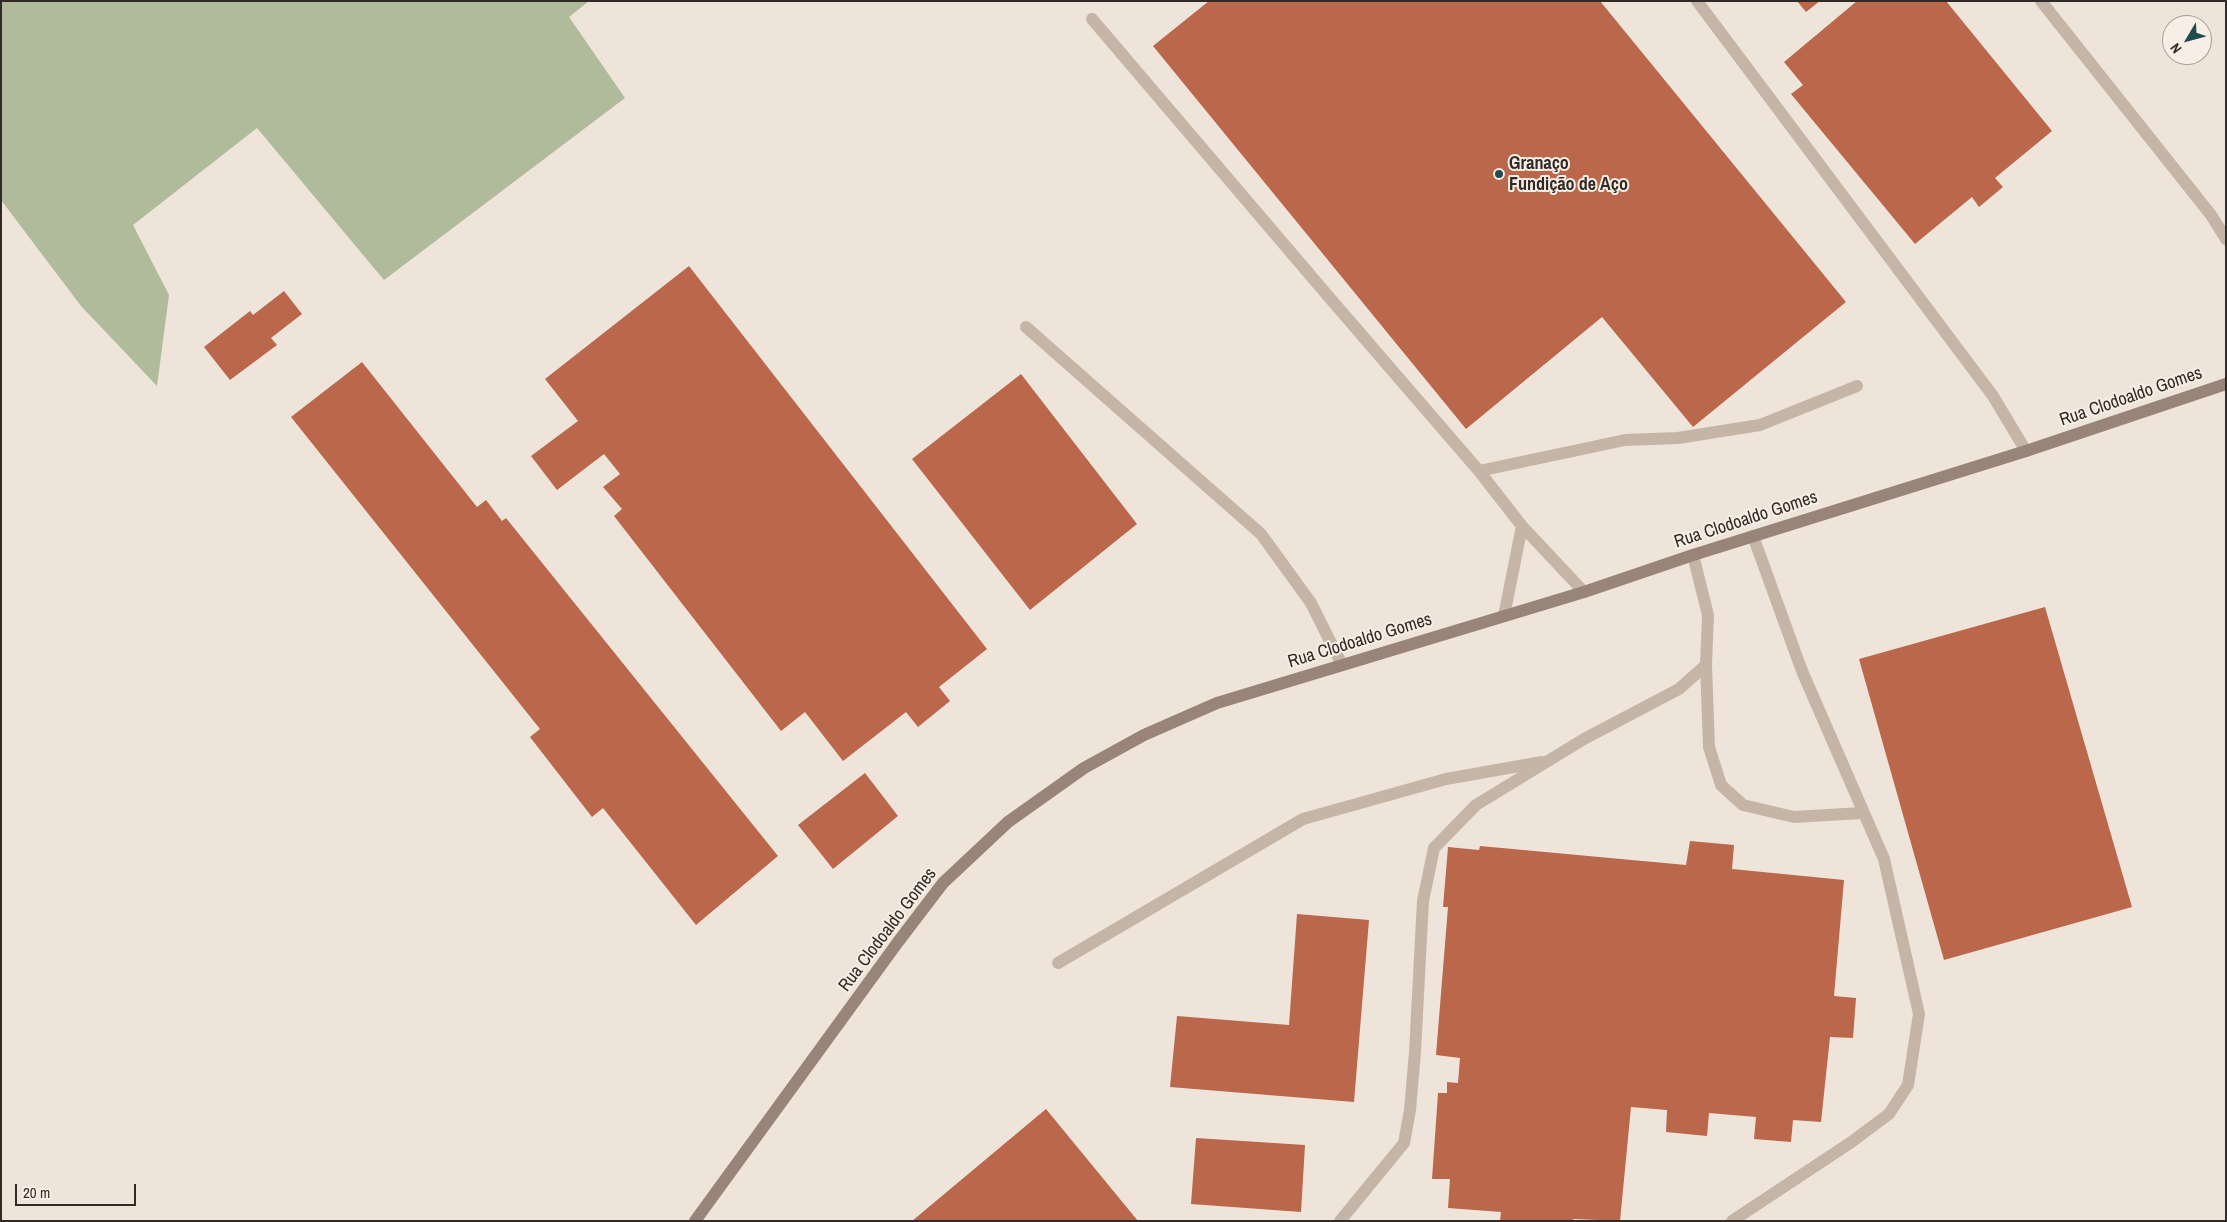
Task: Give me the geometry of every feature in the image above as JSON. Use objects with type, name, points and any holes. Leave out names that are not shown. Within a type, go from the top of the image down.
[{"type":"main road","name":"Rua Clodoaldo Gomes","points":[[695,1221],[943,883],[1008,822],[1084,768],[1144,735],[1217,703],[1584,592],[1693,555],[2026,451],[2226,384]]},
{"type":"lane","points":[[1697,1],[1993,396],[2026,451]]},
{"type":"lane","points":[[2041,1],[2210,215],[2226,239]]},
{"type":"lane","points":[[1092,18],[1479,471],[1522,526],[1584,592]]},
{"type":"lane","points":[[1026,326],[1261,534],[1311,603],[1342,665]]},
{"type":"lane","points":[[1479,471],[1625,440],[1678,438],[1760,424],[1857,386]]},
{"type":"lane","points":[[1504,616],[1522,526]]},
{"type":"lane","points":[[1732,1221],[1850,1143],[1889,1114],[1908,1084],[1919,1014],[1884,859],[1802,671],[1753,536]]},
{"type":"lane","points":[[1693,555],[1708,615],[1706,665],[1709,747],[1721,785],[1743,805],[1794,817],[1862,812]]},
{"type":"lane","points":[[1340,1221],[1404,1143],[1410,1110],[1415,1052],[1423,901],[1434,848],[1476,804],[1584,740],[1679,689],[1706,665]]},
{"type":"lane","points":[[1058,963],[1303,818],[1446,778],[1549,761]]},
{"type":"green space","points":[[1,1],[589,1],[569,17],[625,98],[384,280],[257,128],[133,225],[169,295],[157,386],[81,306],[1,200]]},
{"type":"building","name":"Granaço Fundição de Aço","points":[[1209,1],[1600,1],[1846,302],[1693,427],[1602,317],[1466,429],[1153,46]]},
{"type":"building","points":[[1797,1],[1820,1],[1806,12]]},
{"type":"building","points":[[1857,1],[1946,1],[2052,131],[1995,178],[2003,187],[1979,207],[1972,197],[1915,244],[1791,94],[1803,85],[1784,62]]},
{"type":"building","points":[[689,266],[987,649],[939,687],[950,701],[918,727],[906,712],[843,761],[805,712],[781,731],[614,516],[622,509],[603,487],[620,474],[604,454],[557,490],[531,456],[578,421],[545,379]]},
{"type":"building","points":[[284,291],[302,314],[271,338],[277,345],[230,380],[204,347],[250,311],[253,315]]},
{"type":"building","points":[[362,362],[477,507],[486,500],[502,521],[506,518],[778,856],[696,925],[603,808],[592,817],[530,737],[540,729],[291,417]]},
{"type":"building","points":[[1021,374],[1137,524],[1030,610],[912,459]]},
{"type":"building","points":[[2045,607],[2132,907],[1944,960],[1859,659]]},
{"type":"building","points":[[865,773],[898,816],[833,869],[798,825]]},
{"type":"building","points":[[1690,841],[1734,845],[1732,869],[1844,880],[1834,996],[1856,998],[1853,1038],[1830,1037],[1821,1122],[1793,1120],[1791,1142],[1754,1139],[1756,1117],[1709,1113],[1707,1136],[1666,1132],[1667,1110],[1631,1107],[1620,1221],[1574,1219],[1571,1221],[1500,1221],[1501,1212],[1448,1208],[1450,1179],[1432,1179],[1438,1093],[1447,1093],[1447,1082],[1458,1083],[1460,1058],[1436,1055],[1448,907],[1443,907],[1448,847],[1479,850],[1480,846],[1686,865]]},
{"type":"building","points":[[1297,914],[1369,920],[1354,1102],[1170,1087],[1177,1016],[1289,1025]]},
{"type":"building","points":[[1046,1109],[1138,1221],[912,1221]]},
{"type":"building","points":[[1196,1138],[1305,1145],[1301,1212],[1191,1204]]},
{"type":"place","name":"Granaço Fundição de Aço","points":[[1499,174]]}]
